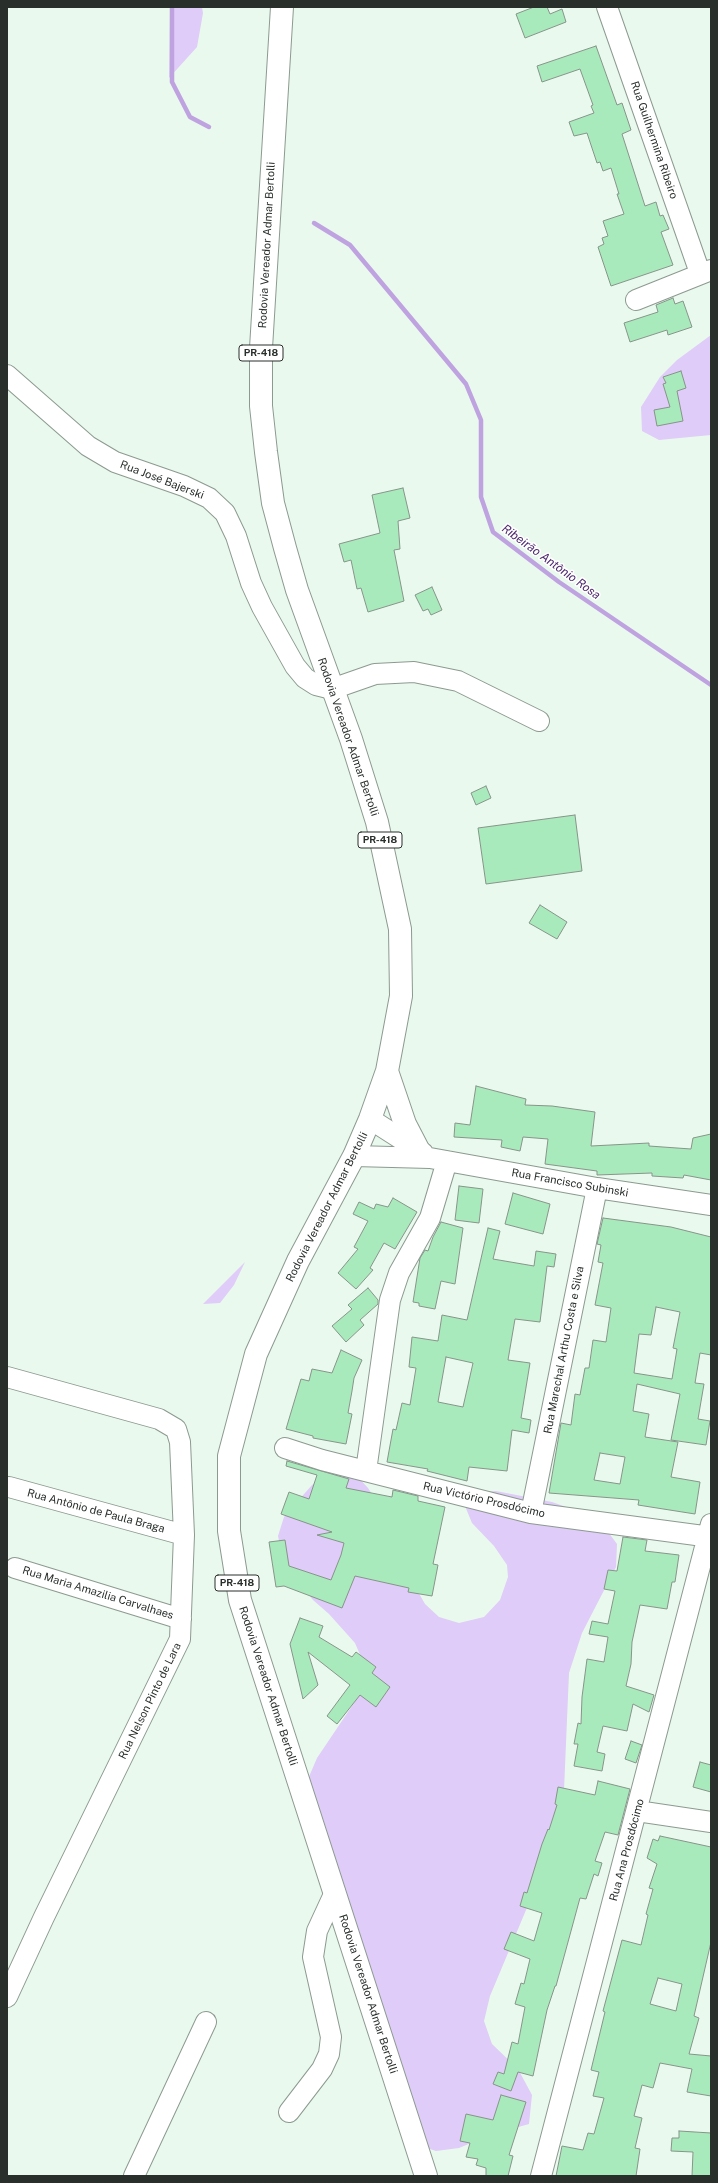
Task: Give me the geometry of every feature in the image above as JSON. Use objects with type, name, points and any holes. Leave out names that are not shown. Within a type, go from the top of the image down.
[{"type":"highway","name":"Rodovia Vereador Admar Bertolli","points":[[282,7],[263,315],[261,406],[273,503],[297,590],[351,739],[376,822],[400,929],[401,996],[386,1071],[370,1119],[354,1156],[298,1261],[256,1354],[229,1456],[229,1531],[240,1600],[426,2176]]},
{"type":"highway","points":[[386,1071],[405,1124],[432,1157]]},
{"type":"street","name":"Rua Guilhermina Ribeiro","points":[[607,7],[706,272]]},
{"type":"street","points":[[636,300],[706,272]]},
{"type":"street","name":"Rua José Bajerski","points":[[7,375],[88,446],[116,462],[203,495],[220,508],[225,513],[236,536],[251,583],[262,607],[295,666],[305,678],[316,686],[332,689]]},
{"type":"street","points":[[332,689],[375,674],[414,672],[458,681],[539,722]]},
{"type":"street","name":"Rua Francisco Subinski","points":[[370,1119],[432,1157]]},
{"type":"street","name":"Rua Francisco Subinski","points":[[354,1156],[432,1157],[597,1188],[711,1205]]},
{"type":"street","points":[[366,1471],[390,1300],[399,1273],[430,1218],[432,1157]]},
{"type":"street","name":"Rua Marechal Arthu Costa e Silva","points":[[531,1513],[597,1188]]},
{"type":"street","name":"Rua Nelson Pinto de Lara","points":[[7,1997],[44,1917],[180,1639],[184,1535],[180,1442],[176,1429],[159,1419],[11,1378]]},
{"type":"street","name":"Rua Victório Prosdócimo","points":[[285,1448],[322,1460],[531,1513],[710,1533]]},
{"type":"street","name":"Rua Antônio de Paula Braga","points":[[9,1487],[184,1535]]},
{"type":"street","name":"Rua Ana Prosdócimo","points":[[541,2176],[710,1533]]},
{"type":"street","name":"Rua Maria Amazilia Carvalhaes","points":[[15,1568],[181,1619]]},
{"type":"street","points":[[637,1811],[711,1822]]},
{"type":"street","points":[[289,2112],[322,2069],[329,2054],[331,2037],[313,1957],[317,1931],[335,1892]]},
{"type":"street","points":[[134,2176],[206,2022]]},
{"type":"shaded area","points":[[170,7],[202,7],[203,13],[197,47],[169,78]]},
{"type":"shaded area","points":[[711,335],[711,435],[659,440],[642,431],[641,407],[660,377],[677,360]]},
{"type":"shaded area","points":[[245,1262],[234,1285],[220,1303],[203,1304]]},
{"type":"shaded area","points":[[331,1471],[357,1476],[368,1488],[392,1525],[417,1590],[425,1604],[439,1617],[459,1623],[484,1617],[500,1600],[508,1577],[507,1565],[494,1546],[472,1523],[465,1506],[474,1493],[496,1491],[552,1502],[583,1513],[603,1525],[617,1544],[616,1567],[582,1633],[569,1673],[564,1790],[544,1867],[490,1996],[484,2021],[492,2044],[518,2069],[532,2095],[529,2124],[490,2135],[459,2148],[436,2151],[418,2145],[367,1956],[308,1779],[317,1758],[354,1703],[364,1680],[364,1664],[355,1643],[329,1614],[313,1600],[291,1574],[283,1560],[278,1536],[284,1517],[312,1485]]},
{"type":"building","points":[[534,7],[547,7],[550,14],[562,9],[566,22],[525,38],[516,14]]},
{"type":"building","points":[[596,46],[617,105],[622,103],[631,130],[622,134],[645,206],[656,202],[660,216],[663,215],[669,229],[661,232],[673,265],[611,286],[598,247],[604,244],[602,238],[608,236],[603,221],[624,214],[617,194],[619,194],[611,168],[603,171],[600,162],[597,163],[587,133],[574,136],[569,122],[594,113],[591,106],[593,105],[580,69],[542,82],[537,66]]},
{"type":"building","points":[[673,298],[675,304],[683,301],[692,327],[668,335],[667,330],[630,342],[624,323],[658,312],[656,305]]},
{"type":"building","points":[[681,371],[686,388],[677,391],[683,421],[657,426],[654,410],[670,407],[663,384],[666,383],[663,377]]},
{"type":"building","points":[[403,488],[410,518],[398,521],[400,549],[394,550],[404,601],[368,612],[361,588],[357,589],[351,560],[344,562],[339,544],[380,533],[372,495]]},
{"type":"building","points":[[432,587],[442,610],[431,615],[428,609],[423,611],[415,595]]},
{"type":"building","points":[[486,786],[491,798],[476,805],[471,793]]},
{"type":"building","points":[[575,815],[582,871],[486,884],[478,828]]},
{"type":"building","points":[[540,905],[567,922],[557,939],[529,923]]},
{"type":"building","points":[[476,1086],[526,1099],[525,1105],[552,1106],[595,1112],[591,1146],[649,1143],[649,1146],[691,1149],[693,1138],[711,1134],[711,1180],[684,1175],[683,1178],[652,1176],[652,1173],[597,1175],[597,1171],[545,1164],[548,1139],[523,1137],[520,1151],[501,1147],[502,1140],[454,1137],[455,1123],[470,1125]]},
{"type":"building","points":[[459,1186],[483,1189],[479,1223],[455,1220]]},
{"type":"building","points":[[513,1193],[550,1204],[543,1234],[505,1224]]},
{"type":"building","points":[[393,1198],[417,1212],[395,1249],[384,1243],[370,1268],[373,1270],[356,1289],[338,1273],[358,1249],[354,1247],[368,1221],[353,1214],[359,1202],[374,1209],[376,1204],[388,1207]]},
{"type":"building","points":[[603,1218],[671,1227],[711,1237],[711,1355],[700,1353],[695,1383],[704,1384],[698,1419],[710,1421],[706,1445],[671,1440],[680,1394],[637,1384],[633,1411],[649,1414],[645,1437],[678,1442],[671,1477],[700,1482],[695,1514],[638,1505],[639,1500],[549,1493],[561,1423],[571,1425],[575,1394],[580,1395],[585,1368],[589,1368],[593,1340],[606,1342],[611,1308],[595,1305],[603,1263],[598,1262],[601,1245],[597,1244]],"holes":[[[656,1307],[680,1312],[673,1348],[677,1349],[672,1379],[634,1373],[639,1334],[651,1335]],[[600,1453],[625,1457],[620,1484],[594,1480]]]},
{"type":"building","points":[[441,1222],[463,1228],[455,1284],[441,1281],[435,1309],[419,1306],[419,1303],[413,1302],[420,1258],[425,1250],[428,1251]]},
{"type":"building","points":[[488,1228],[500,1231],[493,1259],[534,1266],[536,1251],[556,1254],[554,1267],[547,1266],[540,1322],[515,1319],[508,1360],[530,1363],[521,1418],[531,1420],[529,1433],[512,1430],[507,1471],[469,1467],[467,1481],[427,1471],[428,1469],[387,1462],[393,1429],[396,1430],[402,1403],[410,1405],[416,1368],[409,1367],[412,1337],[438,1341],[442,1315],[467,1320]],"holes":[[[446,1357],[473,1363],[463,1407],[438,1402]]]},
{"type":"building","points":[[368,1288],[378,1300],[378,1304],[360,1320],[364,1325],[346,1342],[332,1326],[352,1309],[348,1305]]},
{"type":"building","points":[[341,1350],[362,1360],[354,1378],[348,1413],[352,1414],[346,1444],[313,1438],[313,1436],[286,1429],[301,1379],[309,1381],[312,1369],[332,1373]]},
{"type":"building","points":[[287,1461],[349,1479],[346,1488],[392,1497],[393,1490],[418,1496],[418,1501],[445,1507],[433,1564],[438,1565],[432,1596],[408,1592],[409,1588],[355,1576],[342,1608],[284,1586],[276,1587],[269,1542],[285,1540],[289,1566],[331,1580],[344,1543],[317,1535],[332,1532],[281,1514],[289,1492],[309,1499],[317,1475],[286,1466]]},
{"type":"building","points":[[623,1537],[647,1540],[645,1551],[679,1555],[675,1582],[672,1582],[667,1609],[640,1605],[632,1642],[631,1664],[626,1686],[654,1695],[649,1712],[633,1704],[627,1731],[603,1726],[597,1752],[605,1754],[602,1771],[574,1766],[578,1744],[574,1744],[578,1723],[581,1724],[582,1697],[587,1659],[604,1662],[608,1637],[589,1634],[592,1621],[608,1624],[615,1591],[604,1589],[608,1570],[617,1571]]},
{"type":"building","points":[[300,1618],[323,1626],[319,1637],[352,1657],[356,1652],[376,1667],[372,1673],[390,1687],[376,1707],[360,1695],[337,1724],[327,1716],[350,1685],[308,1652],[318,1685],[303,1699],[290,1644]]},
{"type":"building","points":[[631,1741],[642,1745],[636,1763],[625,1759]]},
{"type":"building","points":[[700,1762],[711,1765],[711,1792],[693,1787]]},
{"type":"building","points":[[598,1781],[630,1789],[618,1835],[605,1832],[595,1861],[602,1863],[598,1876],[594,1874],[586,1899],[580,1898],[556,1986],[547,2010],[533,2076],[518,2072],[511,2091],[493,2084],[498,2072],[504,2074],[512,2042],[518,2044],[525,2007],[515,2004],[521,1983],[524,1984],[530,1959],[504,1949],[511,1932],[534,1941],[542,1913],[520,1906],[524,1892],[527,1893],[542,1844],[548,1829],[549,1830],[557,1805],[555,1804],[558,1787],[595,1795]]},
{"type":"building","points":[[660,1836],[711,1847],[711,1942],[694,2016],[699,2018],[689,2054],[711,2056],[711,2096],[687,2092],[692,2069],[660,2063],[653,2088],[642,2085],[634,2116],[642,2118],[635,2148],[640,2149],[636,2176],[556,2176],[562,2146],[583,2150],[588,2133],[594,2134],[604,2098],[593,2096],[599,2072],[591,2070],[605,2012],[603,2011],[622,1940],[641,1945],[648,1915],[646,1914],[653,1889],[649,1888],[657,1864],[647,1858],[653,1839],[658,1841]],"holes":[[[658,1978],[682,1984],[676,2011],[650,2004]]]},
{"type":"building","points":[[501,2095],[526,2102],[509,2155],[513,2156],[508,2176],[486,2176],[486,2168],[476,2165],[478,2159],[466,2157],[470,2143],[460,2141],[466,2114],[493,2120]]},
{"type":"building","points":[[679,2131],[711,2133],[711,2176],[692,2176],[693,2152],[671,2151],[672,2138],[679,2138]]},
{"type":"waterway","name":"Ribeirão Antônio Rosa","points":[[172,7],[172,82],[190,117],[209,127]]},
{"type":"waterway","name":"Ribeirão Antônio Rosa","points":[[314,223],[350,245],[466,384],[481,420],[481,497],[493,532],[559,582],[711,685]]}]
